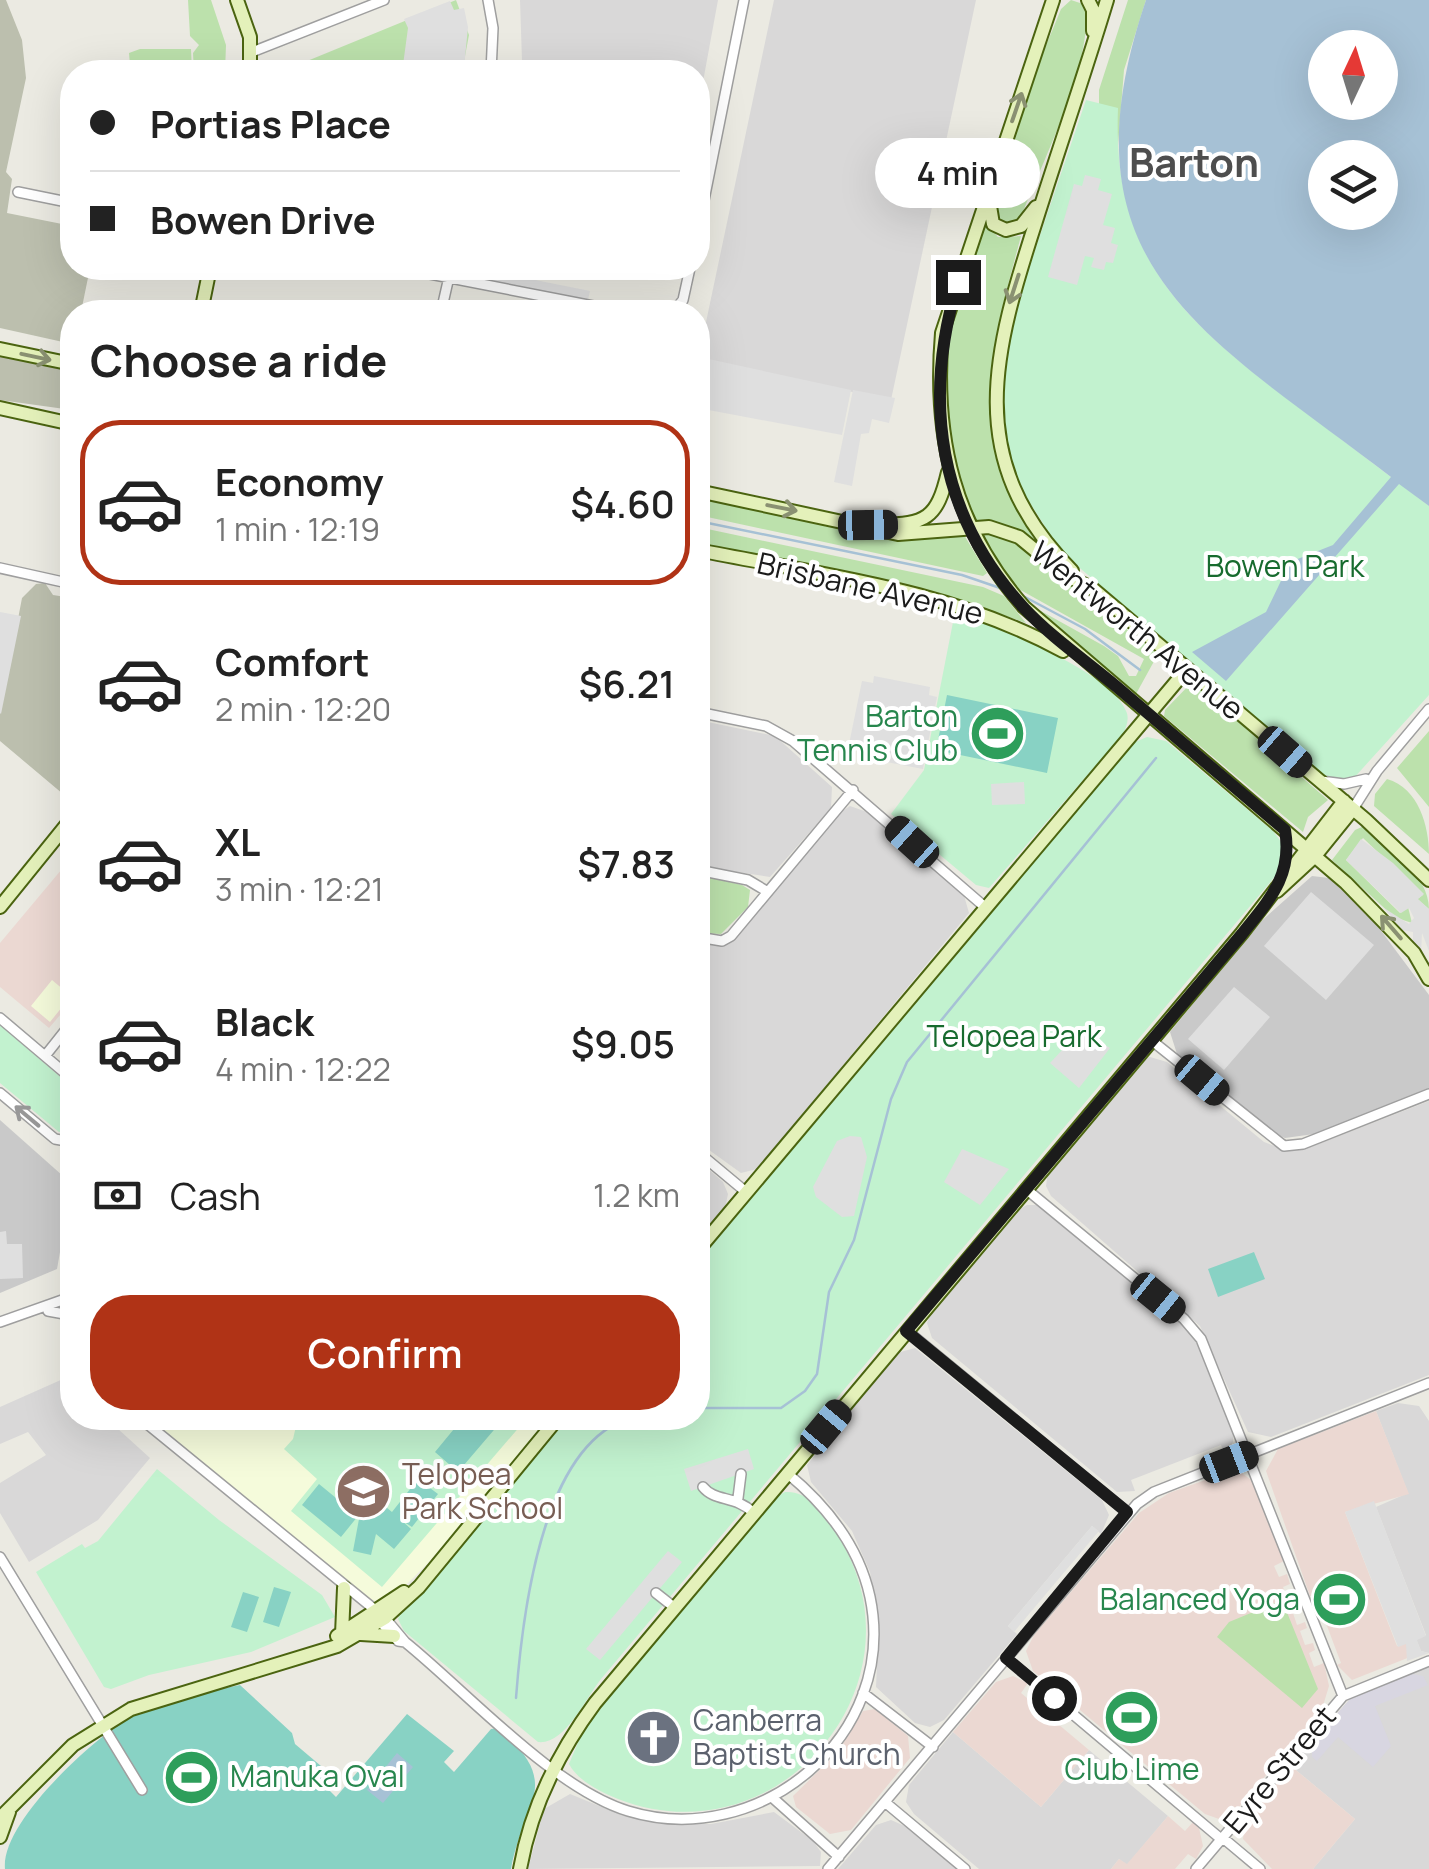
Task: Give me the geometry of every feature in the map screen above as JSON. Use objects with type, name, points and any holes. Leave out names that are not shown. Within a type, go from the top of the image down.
[{"type":"main road","points":[[236,0],[251,60]]},
{"type":"main road","points":[[968,526],[948,471],[938,382],[942,333],[1053,0]]},
{"type":"main road","points":[[1047,18],[1062,0]]},
{"type":"main road","points":[[1088,0],[1093,13],[1091,55]]},
{"type":"main road","points":[[1093,589],[1051,550],[1026,516],[1008,474],[995,418],[1000,336],[1108,0]]},
{"type":"main road","points":[[990,188],[992,222],[1006,230],[1021,226],[1044,196]]},
{"type":"main road","points":[[0,350],[60,362]]},
{"type":"main road","points":[[0,408],[60,420]]},
{"type":"main road","points":[[868,525],[924,519],[942,498],[948,471]]},
{"type":"main road","name":"Brisbane Avenue","points":[[710,493],[868,525]]},
{"type":"main road","name":"Wentworth Avenue","points":[[868,525],[915,535],[968,526],[1010,532],[1093,589],[1348,805],[1429,880]]},
{"type":"main road","name":"Wentworth Avenue","points":[[968,526],[1020,603],[1378,912],[1429,978]]},
{"type":"main road","name":"Brisbane Avenue","points":[[710,552],[944,600],[1008,622],[1092,666]]},
{"type":"main road","points":[[710,1236],[1187,669]]},
{"type":"main road","points":[[520,1869],[532,1818],[552,1768],[595,1702],[1348,805]]},
{"type":"main road","points":[[1285,830],[1286,872]]},
{"type":"main road","points":[[0,906],[60,833]]},
{"type":"main road","points":[[1275,892],[1286,872],[1310,852]]},
{"type":"main road","points":[[0,1837],[3,1814],[50,1764],[102,1726],[144,1703],[236,1679],[358,1634],[422,1579],[548,1430]]},
{"type":"main road","points":[[342,1634],[344,1588]]},
{"type":"main road","points":[[329,1645],[342,1634],[379,1618]]},
{"type":"main road","points":[[358,1634],[399,1639]]},
{"type":"street","points":[[252,52],[384,0]]},
{"type":"street","points":[[488,0],[493,28],[492,60]]},
{"type":"street","points":[[710,170],[744,0]]},
{"type":"street","points":[[18,192],[60,201]]},
{"type":"street","points":[[485,280],[572,300]]},
{"type":"street","points":[[0,568],[60,581]]},
{"type":"street","points":[[1348,805],[1429,709]]},
{"type":"street","points":[[710,714],[766,726],[805,749],[986,908]]},
{"type":"street","points":[[1348,805],[1366,779],[1377,771]]},
{"type":"street","points":[[1318,781],[1344,784],[1366,779]]},
{"type":"street","points":[[710,939],[722,941],[731,936],[854,790]]},
{"type":"street","points":[[710,872],[748,880],[768,892]]},
{"type":"street","points":[[0,1018],[60,1069]]},
{"type":"street","points":[[45,1056],[60,1037]]},
{"type":"street","points":[[1152,1040],[1284,1146],[1303,1144],[1429,1094]]},
{"type":"street","points":[[0,1093],[60,1141]]},
{"type":"street","points":[[710,1162],[746,1192]]},
{"type":"street","points":[[1026,1189],[1192,1328],[1208,1354],[1343,1696]]},
{"type":"street","points":[[0,1322],[60,1301]]},
{"type":"street","points":[[35,1312],[60,1314]]},
{"type":"street","points":[[906,1331],[1127,1512]]},
{"type":"street","points":[[828,1869],[1127,1512],[1154,1492],[1426,1384],[1429,1398]]},
{"type":"street","points":[[154,1430],[552,1768],[596,1798],[654,1818],[716,1818],[774,1798],[829,1751],[848,1726],[863,1693],[874,1636],[867,1584],[845,1535],[826,1508],[788,1473]]},
{"type":"street","points":[[738,1498],[741,1474]]},
{"type":"street","points":[[704,1487],[711,1495],[738,1498],[754,1513]]},
{"type":"street","points":[[0,1557],[4,1575],[142,1790]]},
{"type":"street","points":[[656,1593],[674,1608]]},
{"type":"street","points":[[1006,1658],[1260,1869]]},
{"type":"street","name":"Eyre Street","points":[[1196,1869],[1343,1696],[1429,1661]]},
{"type":"street","points":[[863,1693],[933,1746]]},
{"type":"street","points":[[774,1798],[838,1856]]},
{"type":"street","points":[[886,1803],[966,1869]]},
{"type":"shaded area","points":[[0,0],[6,0],[22,40],[26,78],[6,172],[12,179],[7,213],[60,224],[60,280],[88,280],[83,300],[60,300],[60,341],[0,328]]},
{"type":"shaded area","points":[[520,0],[718,0],[707,60],[522,60]]},
{"type":"shaded area","points":[[774,0],[976,0],[891,400],[710,362],[710,303]]},
{"type":"shaded area","points":[[1146,0],[1429,0],[1429,506],[1399,484],[1226,681],[1192,652],[1266,612],[1290,562],[1333,545],[1391,477],[1262,380],[1209,334],[1165,285],[1135,231],[1120,167],[1123,91]]},
{"type":"shaded area","points":[[450,1],[454,10],[464,8],[468,27],[465,60],[404,60],[408,28],[404,19]]},
{"type":"shaded area","points":[[1085,175],[1101,179],[1098,190],[1112,194],[1103,225],[1115,228],[1111,243],[1118,245],[1113,263],[1106,262],[1104,270],[1091,267],[1094,258],[1085,256],[1077,285],[1048,277],[1074,184],[1082,186]]},
{"type":"shaded area","points":[[489,280],[536,280],[590,291],[588,300]]},
{"type":"shaded area","points":[[0,355],[60,369],[60,408],[0,400]]},
{"type":"shaded area","points":[[710,359],[851,390],[842,435],[710,410]]},
{"type":"shaded area","points":[[853,390],[895,398],[889,423],[872,419],[869,433],[861,434],[852,486],[834,482]]},
{"type":"shaded area","points":[[45,583],[53,595],[60,596],[60,791],[0,741],[0,713],[22,598],[36,584]]},
{"type":"shaded area","points":[[0,612],[21,616],[1,714],[0,713]]},
{"type":"shaded area","points":[[874,676],[930,687],[929,695],[937,697],[923,769],[876,760],[878,750],[849,744],[862,681],[873,683]]},
{"type":"shaded area","name":"Barton Tennis Club","points":[[947,695],[1058,718],[1047,773],[936,750]]},
{"type":"shaded area","points":[[710,722],[775,736],[832,787],[831,808],[770,877],[710,868]]},
{"type":"shaded area","points":[[1024,782],[1025,804],[992,805],[991,784]]},
{"type":"shaded area","points":[[850,806],[867,812],[963,892],[969,913],[757,1169],[741,1173],[710,1151],[710,942],[726,942],[838,814]]},
{"type":"shaded area","points":[[1361,839],[1424,894],[1418,899],[1429,909],[1429,951],[1422,933],[1421,953],[1413,943],[1413,932],[1402,930],[1384,908],[1409,924],[1414,918],[1409,908],[1401,913],[1346,860]]},
{"type":"shaded area","points":[[60,871],[60,1015],[49,1028],[0,987],[0,943]]},
{"type":"shaded area","points":[[1312,876],[1329,878],[1370,916],[1429,995],[1429,1089],[1314,1134],[1285,1138],[1269,1131],[1177,1054],[1170,1032],[1258,924]]},
{"type":"shaded area","points":[[1311,892],[1374,945],[1326,1000],[1264,946]]},
{"type":"shaded area","points":[[52,980],[60,987],[60,1010],[50,1022],[31,1006]]},
{"type":"shaded area","points":[[1234,987],[1270,1017],[1224,1070],[1188,1039]]},
{"type":"shaded area","points":[[1080,1031],[1110,1048],[1079,1088],[1050,1063]]},
{"type":"shaded area","points":[[1143,1059],[1167,1062],[1264,1142],[1285,1150],[1311,1147],[1429,1101],[1429,1375],[1271,1437],[1248,1432],[1200,1326],[1051,1196],[1046,1186],[1048,1172]]},
{"type":"shaded area","points":[[0,1120],[60,1173],[60,1252],[57,1269],[0,1293]]},
{"type":"shaded area","points":[[861,1137],[867,1157],[854,1216],[842,1217],[816,1197],[813,1187],[837,1141]]},
{"type":"shaded area","points":[[962,1149],[1009,1169],[980,1205],[944,1182]]},
{"type":"shaded area","points":[[710,1171],[723,1182],[728,1194],[725,1208],[710,1226]]},
{"type":"shaded area","points":[[1027,1205],[1040,1205],[1187,1329],[1203,1353],[1233,1429],[1233,1442],[1225,1455],[1221,1445],[1131,1480],[1135,1491],[1117,1492],[932,1338],[927,1323],[931,1313],[1016,1211]]},
{"type":"shaded area","points":[[6,1231],[7,1244],[22,1244],[23,1278],[0,1279],[0,1232]]},
{"type":"shaded area","points":[[1254,1252],[1265,1279],[1218,1297],[1208,1269]]},
{"type":"shaded area","points":[[915,1348],[1102,1500],[1109,1515],[1101,1534],[1092,1526],[1008,1626],[1017,1634],[944,1720],[930,1727],[915,1723],[876,1687],[879,1623],[870,1572],[852,1531],[811,1482],[807,1465],[897,1353]]},
{"type":"shaded area","points":[[60,1380],[60,1430],[119,1430],[150,1458],[98,1520],[29,1562],[0,1513],[0,1483],[46,1455],[28,1432],[0,1444],[0,1407]]},
{"type":"shaded area","points":[[1398,1403],[1419,1406],[1429,1421],[1429,1653],[1421,1651],[1416,1639],[1426,1635],[1376,1507],[1408,1493],[1376,1411]]},
{"type":"shaded area","points":[[1376,1411],[1409,1494],[1345,1512],[1397,1646],[1406,1643],[1410,1657],[1352,1680],[1337,1665],[1341,1663],[1316,1597],[1310,1596],[1266,1471],[1278,1449]]},
{"type":"shaded area","name":"Telopea Park School","points":[[164,1430],[540,1430],[402,1589],[378,1604],[367,1600]]},
{"type":"shaded area","points":[[453,1430],[494,1430],[458,1472],[435,1452]]},
{"type":"shaded area","points":[[748,1449],[754,1469],[691,1491],[684,1469]]},
{"type":"shaded area","points":[[1236,1469],[1254,1482],[1284,1561],[1274,1566],[1279,1577],[1287,1574],[1290,1584],[1283,1587],[1286,1595],[1297,1592],[1302,1605],[1292,1610],[1297,1625],[1305,1622],[1307,1628],[1300,1631],[1305,1645],[1313,1643],[1315,1650],[1309,1653],[1314,1667],[1324,1663],[1329,1686],[1322,1709],[1235,1812],[1219,1819],[1205,1814],[1033,1671],[1026,1651],[1034,1635],[1139,1513],[1169,1493]]},
{"type":"shaded area","points":[[418,1479],[438,1494],[412,1527],[401,1520],[411,1529],[394,1549],[376,1534],[371,1555],[353,1551],[359,1519],[376,1499],[392,1512]]},
{"type":"shaded area","points":[[319,1484],[358,1516],[341,1537],[302,1505]]},
{"type":"shaded area","points":[[1374,1501],[1426,1636],[1417,1640],[1421,1651],[1429,1653],[1407,1661],[1406,1644],[1398,1647],[1345,1512]]},
{"type":"shaded area","points":[[1092,1526],[1099,1531],[1014,1632],[1008,1626]]},
{"type":"shaded area","points":[[668,1551],[682,1562],[600,1660],[586,1649]]},
{"type":"shaded area","points":[[274,1587],[291,1592],[279,1627],[263,1622]]},
{"type":"shaded area","points":[[243,1592],[259,1597],[247,1632],[231,1627]]},
{"type":"shaded area","points":[[1429,1667],[1429,1869],[1313,1869],[1355,1819],[1291,1766],[1350,1699]]},
{"type":"shaded area","points":[[1411,1674],[1423,1676],[1428,1685],[1375,1706],[1391,1746],[1373,1767],[1338,1737],[1317,1761],[1312,1757],[1312,1742],[1350,1699]]},
{"type":"shaded area","points":[[1013,1676],[1028,1683],[1021,1693],[1089,1750],[1041,1807],[953,1732],[996,1682]]},
{"type":"shaded area","name":"Manuka Oval","points":[[240,1685],[292,1733],[295,1744],[334,1777],[326,1787],[336,1797],[407,1714],[454,1751],[444,1762],[454,1772],[491,1729],[498,1728],[518,1748],[535,1780],[511,1869],[5,1869],[8,1849],[36,1802],[105,1735],[155,1705]]},
{"type":"shaded area","points":[[875,1709],[908,1736],[910,1758],[851,1830],[830,1834],[796,1807],[793,1796],[838,1752],[863,1711]]},
{"type":"shaded area","points":[[953,1732],[1041,1807],[1089,1750],[1168,1816],[1127,1865],[1119,1859],[1111,1869],[979,1869],[914,1814],[906,1802],[909,1785]]},
{"type":"shaded area","points":[[397,1753],[413,1767],[383,1803],[367,1790]]},
{"type":"shaded area","points":[[1291,1766],[1355,1819],[1313,1869],[1272,1869],[1243,1839],[1245,1822]]},
{"type":"shaded area","points":[[570,1794],[624,1816],[664,1824],[711,1824],[774,1812],[813,1841],[821,1852],[820,1866],[528,1869],[544,1809]]},
{"type":"shaded area","points":[[1168,1816],[1185,1831],[1193,1822],[1199,1828],[1203,1846],[1196,1859],[1188,1854],[1175,1869],[1111,1869],[1119,1859],[1127,1864]]},
{"type":"shaded area","points":[[891,1820],[907,1827],[957,1869],[838,1869],[876,1825]]},
{"type":"green space","points":[[188,0],[211,0],[226,45],[225,60],[193,60],[199,45],[190,36]]},
{"type":"green space","points":[[456,0],[469,35],[464,60],[310,60]]},
{"type":"green space","points":[[1071,0],[1086,5],[1086,30],[1074,85],[1020,220],[1000,224],[997,205],[1007,150],[1061,9]]},
{"type":"green space","points":[[1128,0],[1146,0],[1124,70],[1118,145],[1099,109],[1099,90]]},
{"type":"green space","points":[[140,49],[191,49],[191,60],[130,60],[129,53]]},
{"type":"green space","name":"Bowen Park","points":[[1086,100],[1118,108],[1119,159],[1127,204],[1141,243],[1160,278],[1185,310],[1250,370],[1429,506],[1429,695],[1353,779],[1327,777],[1062,553],[1019,486],[1007,451],[1000,398],[1012,318]]},
{"type":"green space","points":[[985,222],[998,237],[1021,236],[993,356],[991,391],[1000,460],[1035,541],[1000,524],[973,523],[948,452],[945,346]]},
{"type":"green space","points":[[710,499],[901,539],[927,539],[961,530],[987,573],[983,576],[710,518]]},
{"type":"green space","points":[[710,530],[983,587],[1004,596],[1026,623],[955,598],[710,548]]},
{"type":"green space","points":[[976,531],[1016,541],[1158,654],[1136,694],[1032,606],[1118,656],[1129,676],[1136,676],[1144,659],[1015,587]]},
{"type":"green space","points":[[955,612],[996,627],[1076,666],[1116,696],[1128,717],[1123,734],[989,888],[976,885],[891,814],[924,770]]},
{"type":"green space","points":[[1192,682],[1328,800],[1308,817],[1303,832],[1164,716],[1165,710]]},
{"type":"green space","points":[[1429,731],[1429,807],[1397,768]]},
{"type":"green space","name":"Telopea Park","points":[[1147,737],[1166,741],[1273,831],[1285,847],[1282,868],[601,1679],[566,1729],[548,1741],[538,1742],[404,1631],[398,1619],[402,1609],[555,1430],[710,1430],[710,1247],[1133,743]]},
{"type":"green space","points":[[1387,779],[1407,791],[1420,810],[1429,854],[1374,806],[1375,794]]},
{"type":"green space","points":[[1364,826],[1415,873],[1429,909],[1417,899],[1423,895],[1363,838],[1346,860],[1400,913],[1408,907],[1412,923],[1394,917],[1332,860],[1355,830]]},
{"type":"green space","points":[[710,878],[750,890],[748,907],[721,934],[710,934]]},
{"type":"green space","points":[[0,1025],[60,1077],[60,1132],[59,1132],[0,1083]]},
{"type":"green space","points":[[295,1430],[517,1430],[382,1587],[291,1511],[317,1479],[284,1449]]},
{"type":"green space","points":[[157,1469],[322,1595],[335,1617],[251,1652],[149,1675],[111,1689],[104,1687],[36,1572],[82,1544],[85,1548],[98,1541]]},
{"type":"green space","points":[[785,1492],[803,1496],[825,1515],[840,1539],[862,1595],[865,1650],[850,1702],[822,1747],[781,1783],[732,1805],[677,1812],[618,1799],[590,1785],[569,1764],[584,1728],[776,1497]]},
{"type":"green space","points":[[1282,1600],[1318,1689],[1302,1708],[1217,1637],[1229,1622]]},
{"type":"waterway","points":[[710,523],[962,575],[1003,589]]},
{"type":"waterway","points":[[1025,597],[1085,629],[1140,670]]},
{"type":"waterway","points":[[710,1408],[781,1408],[805,1391],[817,1374],[829,1292],[854,1240],[891,1099],[907,1062],[1156,758]]},
{"type":"waterway","points":[[516,1698],[531,1581],[556,1497],[575,1462],[609,1430]]},
{"type":"place","name":"Barton Tennis Club","points":[[997,734]]},
{"type":"place","name":"Telopea Park School","points":[[363,1492]]},
{"type":"place","name":"Balanced Yoga","points":[[1339,1600]]},
{"type":"place","name":"Club Lime","points":[[1132,1717]]},
{"type":"place","name":"Canberra Baptist Church","points":[[654,1738]]},
{"type":"place","name":"Manuka Oval","points":[[191,1777]]},
{"type":"district","name":"Barton","points":[[1194,163]]},
{"type":"route","points":[[958,282],[942,333],[938,382],[941,436],[959,503],[984,556],[1008,590],[1041,624],[1285,830],[1289,853],[1286,872],[1275,892],[1242,934],[906,1331],[1127,1512],[1006,1658],[1054,1698]]}]
